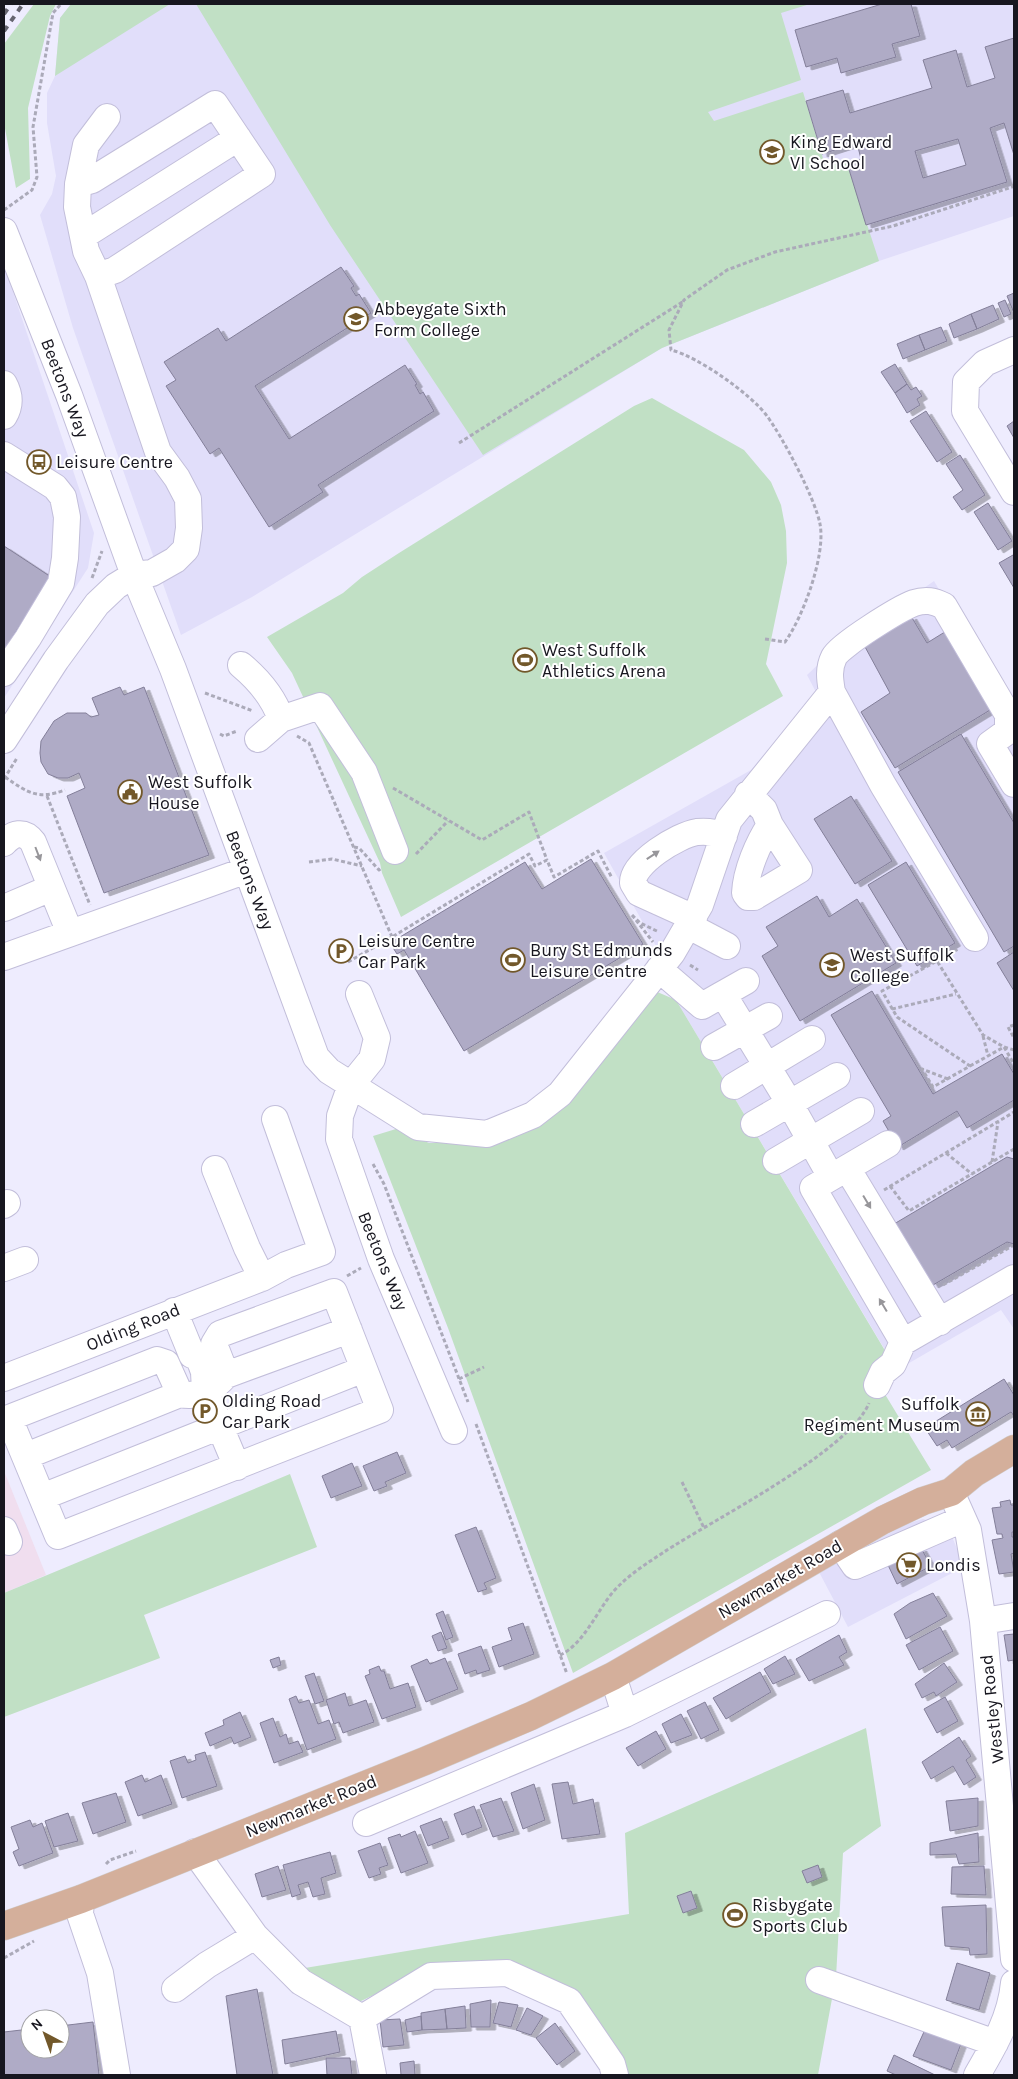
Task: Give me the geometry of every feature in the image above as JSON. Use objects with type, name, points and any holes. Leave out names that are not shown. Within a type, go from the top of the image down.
[{"type":"main road","points":[[951,1492],[974,1473],[1014,1449]]},
{"type":"main road","name":"Newmarket Road","points":[[4,1926],[81,1899],[425,1761],[531,1716],[613,1676],[840,1544],[923,1500],[951,1492]]},
{"type":"street","points":[[78,184],[92,180],[215,104],[262,174],[115,270],[98,276]]},
{"type":"street","points":[[4,740],[36,690],[97,604],[116,586],[134,575],[152,573],[175,560],[186,549],[189,528],[188,499],[177,478],[158,452],[98,276],[86,251],[77,208],[78,184],[86,145],[107,117]]},
{"type":"street","points":[[83,236],[238,138]]},
{"type":"street","name":"Beetons Way","points":[[4,230],[69,395],[134,575],[173,669],[316,1057],[329,1071],[351,1085],[340,1116],[339,1139],[344,1158],[381,1259],[454,1431]]},
{"type":"street","points":[[1014,350],[984,362],[966,382],[965,410],[1014,492]]},
{"type":"street","points":[[4,384],[8,390],[9,408],[4,416]]},
{"type":"street","points":[[4,456],[55,487],[63,498],[66,517],[65,558],[61,583],[5,671],[36,690]]},
{"type":"street","points":[[975,938],[883,785],[832,692],[829,672],[834,656],[847,644],[914,603],[931,600],[944,606],[1008,715],[1008,731],[990,744],[1014,784]]},
{"type":"street","points":[[240,664],[259,680],[276,706],[272,727]]},
{"type":"street","points":[[359,994],[377,1038],[372,1059],[351,1085],[418,1127],[487,1134],[533,1115],[560,1094],[658,957],[672,953],[692,922],[711,876],[729,820],[832,692]]},
{"type":"street","points":[[272,727],[320,706],[364,772],[395,851]]},
{"type":"street","points":[[748,794],[764,810],[770,824]]},
{"type":"street","points":[[724,836],[716,832],[696,832],[683,837],[640,864],[633,878],[635,889],[633,905],[692,922],[727,946]]},
{"type":"street","points":[[4,843],[14,834],[28,836],[33,842],[70,933]]},
{"type":"street","points":[[4,957],[247,870]]},
{"type":"street","points":[[4,908],[51,888]]},
{"type":"street","points":[[658,957],[702,1006],[734,987],[745,1029],[811,1141],[822,1183],[903,1342]]},
{"type":"street","points":[[714,1047],[769,1016]]},
{"type":"street","points":[[734,1086],[812,1039]]},
{"type":"street","points":[[754,1124],[837,1076]]},
{"type":"street","points":[[776,1161],[861,1111]]},
{"type":"street","name":"Olding Road","points":[[4,1378],[262,1278],[286,1265],[322,1252],[275,1119]]},
{"type":"street","points":[[822,1183],[888,1144]]},
{"type":"street","points":[[216,1169],[247,1248],[262,1278]]},
{"type":"street","points":[[822,1183],[867,1200],[940,1322]]},
{"type":"street","points":[[877,1385],[883,1372],[893,1364],[903,1342],[1014,1278]]},
{"type":"street","points":[[226,1375],[214,1344],[220,1334],[334,1292],[380,1410],[238,1467],[58,1536],[9,1418],[157,1360],[166,1363],[220,1427],[238,1467]]},
{"type":"street","points":[[174,1311],[192,1355],[199,1358],[204,1372],[193,1393]]},
{"type":"street","points":[[26,1456],[193,1393],[215,1387],[226,1375],[349,1330]]},
{"type":"street","points":[[42,1497],[364,1369]]},
{"type":"street","name":"Westley Road","points":[[951,1492],[968,1530],[983,1620],[1014,1959]]},
{"type":"street","points":[[840,1544],[855,1566],[963,1519]]},
{"type":"street","name":"Newmarket Road","points":[[366,1823],[626,1714],[827,1614]]},
{"type":"street","points":[[983,1620],[1014,1616]]},
{"type":"street","points":[[613,1676],[626,1714]]},
{"type":"street","points":[[195,1852],[255,1936],[301,1982],[362,2018],[373,2075]]},
{"type":"street","points":[[81,1899],[80,1914],[100,1973],[117,2075]]},
{"type":"street","points":[[175,1989],[207,1965],[255,1936]]},
{"type":"street","points":[[362,2018],[432,1976],[508,1973],[569,2001],[612,2064],[616,2075]]},
{"type":"street","points":[[819,1980],[996,2043]]},
{"type":"street","points":[[977,2075],[996,2043],[1014,1996]]},
{"type":"path","points":[[4,210],[32,190],[36,177],[33,127],[48,35],[53,14],[61,4]]},
{"type":"path","points":[[459,443],[684,300],[727,270],[776,252],[893,226],[1012,187],[1014,184]]},
{"type":"path","points":[[684,300],[669,330],[671,350],[687,354],[729,382],[766,415],[803,479],[820,524],[821,556],[795,628],[785,642],[765,639]]},
{"type":"path","points":[[197,690],[271,718],[272,727],[309,743],[392,937]]},
{"type":"path","points":[[5,777],[32,793],[47,796],[65,790]]},
{"type":"path","points":[[393,788],[482,840],[529,812],[554,877],[598,851],[615,883]]},
{"type":"path","points":[[47,796],[97,924]]},
{"type":"path","points":[[348,962],[529,854],[535,866],[547,860]]},
{"type":"path","points":[[309,862],[332,859],[362,866]]},
{"type":"path","points":[[633,905],[640,923],[662,934]]},
{"type":"path","points":[[633,905],[653,943],[658,957]]},
{"type":"path","points":[[970,1066],[897,1017],[882,991],[937,961],[983,1035],[988,1056]]},
{"type":"path","points":[[892,1009],[956,994]]},
{"type":"path","points":[[1014,1025],[1008,1027],[1014,1038]]},
{"type":"path","points":[[983,1035],[1004,1047],[1014,1050]]},
{"type":"path","points":[[948,1079],[922,1069],[933,1087],[948,1079],[1004,1047]]},
{"type":"path","points":[[1004,1047],[1014,1064]]},
{"type":"path","points":[[867,1200],[1014,1112]]},
{"type":"path","points":[[992,1162],[998,1122]]},
{"type":"path","points":[[890,1186],[909,1211],[1014,1150]]},
{"type":"path","points":[[946,1153],[972,1174]]},
{"type":"path","points":[[459,1379],[484,1366]]},
{"type":"path","points":[[560,1655],[580,1639],[599,1608],[626,1578],[756,1497],[835,1443],[866,1411],[877,1385]]},
{"type":"path","points":[[682,1482],[704,1528]]},
{"type":"shaded area","name":"Abbeygate Sixth Form College","points":[[71,4],[1014,4],[1014,216],[879,261],[662,348],[252,597],[181,635],[73,328],[40,215],[52,194],[56,176],[47,123],[47,93],[55,76],[60,18]]},
{"type":"shaded area","points":[[4,265],[94,533],[88,568],[4,698]]},
{"type":"shaded area","name":"West Suffolk College","points":[[934,581],[1014,717],[1014,1329],[1001,1310],[897,1370],[676,1000],[656,946],[604,853],[751,770],[817,694],[807,675],[827,656]]},
{"type":"shaded area","points":[[4,1471],[46,1575],[4,1593]]},
{"type":"shaded area","points":[[923,1519],[939,1524],[950,1532],[963,1563],[956,1571],[848,1627],[819,1572],[906,1524]]},
{"type":"green space","points":[[34,4],[56,4],[50,16],[28,108],[30,179],[16,188],[4,123],[4,44]]},
{"type":"green space","points":[[71,4],[170,4],[55,76],[60,18]]},
{"type":"green space","points":[[196,4],[810,4],[781,13],[801,80],[708,112],[714,121],[803,92],[825,165],[847,163],[879,261],[662,348],[483,455],[330,225]]},
{"type":"green space","name":"West Suffolk Athletics Arena","points":[[652,398],[744,450],[771,482],[781,505],[786,531],[787,563],[766,664],[783,696],[401,917],[382,873],[380,863],[292,673],[267,637],[343,593],[362,577],[399,553],[634,406]]},
{"type":"green space","points":[[655,991],[676,1000],[893,1364],[883,1391],[931,1470],[573,1673],[448,1328],[373,1136],[396,1129],[429,1143],[493,1143]]},
{"type":"green space","points":[[290,1474],[317,1547],[144,1615],[160,1658],[4,1717],[4,1593]]},
{"type":"green space","name":"Risbygate Sports Club","points":[[866,1728],[881,1826],[843,1853],[836,1977],[818,2075],[618,2075],[562,1985],[423,1971],[357,2003],[299,1969],[629,1914],[625,1833]]},
{"type":"building","points":[[882,4],[911,4],[920,36],[892,44],[896,57],[841,73],[837,58],[806,67],[795,30]]},
{"type":"building","points":[[1014,38],[1014,155],[1004,123],[990,128],[1007,182],[866,225],[847,163],[861,159],[857,143],[822,154],[806,101],[843,90],[850,113],[932,88],[923,60],[956,50],[967,87],[995,78],[985,47]],"holes":[[[958,139],[966,165],[923,178],[915,151]]]},
{"type":"building","points":[[341,267],[354,286],[351,288],[356,296],[359,294],[371,313],[255,386],[289,439],[405,365],[417,384],[415,385],[420,394],[423,392],[434,411],[318,485],[323,492],[269,527],[219,448],[210,454],[166,386],[176,380],[164,362],[218,328],[226,341]]},
{"type":"building","points":[[1014,293],[1014,313],[1007,296]]},
{"type":"building","points":[[1005,300],[1011,314],[1004,317],[998,303]]},
{"type":"building","points":[[993,305],[999,319],[977,329],[971,314]]},
{"type":"building","points":[[971,314],[977,329],[954,338],[949,324]]},
{"type":"building","points":[[941,327],[947,341],[925,350],[919,335]]},
{"type":"building","points":[[919,335],[925,350],[903,359],[897,344]]},
{"type":"building","points":[[895,364],[907,384],[895,393],[881,372]]},
{"type":"building","points":[[907,384],[911,390],[916,387],[922,396],[917,399],[920,405],[907,413],[895,393]]},
{"type":"building","points":[[926,411],[952,452],[937,462],[910,421]]},
{"type":"building","points":[[1014,421],[1014,438],[1007,426]]},
{"type":"building","points":[[960,455],[985,495],[962,510],[953,497],[963,490],[946,464]]},
{"type":"building","points":[[988,503],[1012,541],[998,550],[974,512]]},
{"type":"building","points":[[4,546],[51,577],[4,650]]},
{"type":"building","points":[[1013,555],[1014,557],[1014,588],[999,563]]},
{"type":"building","points":[[911,616],[927,643],[948,630],[995,707],[895,768],[861,712],[890,693],[864,645]]},
{"type":"building","name":"West Suffolk House","points":[[120,687],[124,695],[144,687],[209,855],[104,893],[67,796],[85,788],[79,773],[68,778],[58,778],[48,774],[41,762],[40,753],[41,741],[54,721],[67,713],[86,713],[91,717],[99,715],[92,698]]},
{"type":"building","points":[[961,734],[1014,823],[1014,946],[1004,952],[898,772]]},
{"type":"building","points":[[851,796],[892,861],[855,884],[814,819]]},
{"type":"building","name":"Bury St Edmunds Leisure Centre","points":[[591,859],[643,944],[464,1051],[404,950],[397,954],[390,943],[525,862],[542,889]]},
{"type":"building","points":[[906,862],[955,943],[917,966],[868,885]]},
{"type":"building","points":[[817,896],[829,917],[857,899],[896,963],[800,1021],[762,956],[778,946],[766,927]]},
{"type":"building","points":[[1014,952],[1014,991],[997,963]]},
{"type":"building","points":[[872,991],[933,1094],[1002,1054],[1014,1074],[1014,1100],[967,1128],[957,1111],[898,1147],[883,1121],[891,1116],[831,1015]]},
{"type":"building","points":[[1007,1157],[1014,1159],[1014,1244],[1007,1242],[933,1285],[894,1224]]},
{"type":"building","name":"Suffolk Regiment Museum","points":[[1004,1379],[1014,1395],[1014,1416],[1011,1412],[952,1448],[947,1440],[937,1446],[925,1428]]},
{"type":"building","points":[[397,1452],[406,1473],[385,1482],[387,1486],[374,1491],[363,1466]]},
{"type":"building","points":[[352,1463],[362,1486],[331,1498],[322,1476]]},
{"type":"building","points":[[1010,1500],[1011,1505],[1014,1505],[1014,1532],[1012,1532],[1012,1537],[1014,1537],[1014,1553],[1011,1554],[1014,1572],[999,1574],[992,1540],[1003,1538],[1002,1534],[997,1534],[992,1508],[1001,1507],[1000,1502]]},
{"type":"building","points":[[476,1527],[496,1578],[484,1583],[487,1589],[478,1592],[455,1535]]},
{"type":"building","name":"Londis","points":[[921,1548],[931,1566],[897,1584],[888,1565]]},
{"type":"building","points":[[933,1593],[947,1616],[906,1639],[894,1614],[910,1603]]},
{"type":"building","points":[[443,1611],[453,1637],[446,1640],[436,1614]]},
{"type":"building","points":[[523,1623],[534,1654],[499,1667],[492,1647],[512,1640],[508,1628]]},
{"type":"building","points":[[940,1627],[953,1651],[919,1670],[906,1645]]},
{"type":"building","points":[[441,1632],[447,1648],[438,1651],[432,1636]]},
{"type":"building","points":[[1014,1634],[1014,1660],[1008,1661],[1004,1635]]},
{"type":"building","points":[[839,1635],[847,1652],[839,1657],[844,1665],[809,1681],[796,1659]]},
{"type":"building","points":[[481,1646],[490,1670],[477,1674],[476,1670],[465,1674],[458,1654]]},
{"type":"building","points":[[785,1656],[795,1674],[773,1684],[764,1669]]},
{"type":"building","points":[[279,1657],[281,1665],[273,1668],[270,1660]]},
{"type":"building","points":[[445,1658],[458,1689],[426,1702],[411,1666],[427,1659],[430,1664]]},
{"type":"building","points":[[944,1663],[957,1682],[936,1696],[934,1692],[922,1698],[915,1684]]},
{"type":"building","points":[[379,1666],[381,1671],[384,1671],[390,1689],[408,1683],[416,1707],[382,1719],[365,1676],[370,1674],[369,1670]]},
{"type":"building","points":[[760,1672],[771,1692],[726,1719],[713,1698]]},
{"type":"building","points":[[314,1673],[324,1701],[315,1704],[305,1676]]},
{"type":"building","points":[[345,1693],[349,1706],[366,1700],[374,1722],[343,1733],[339,1722],[334,1724],[326,1700]]},
{"type":"building","points":[[296,1696],[299,1703],[309,1700],[318,1724],[329,1720],[336,1739],[307,1750],[289,1699]]},
{"type":"building","points":[[945,1697],[958,1721],[937,1733],[924,1709]]},
{"type":"building","points":[[705,1702],[719,1730],[701,1739],[687,1711]]},
{"type":"building","points":[[240,1712],[251,1737],[234,1744],[231,1737],[210,1746],[205,1733],[224,1725],[223,1720]]},
{"type":"building","points":[[681,1714],[692,1735],[671,1743],[662,1724]]},
{"type":"building","points":[[273,1718],[280,1737],[286,1734],[289,1744],[298,1741],[303,1752],[274,1763],[260,1723]]},
{"type":"building","points":[[656,1731],[666,1749],[638,1766],[626,1748]]},
{"type":"building","points":[[959,1737],[971,1756],[966,1760],[976,1777],[964,1785],[953,1766],[931,1779],[922,1762]]},
{"type":"building","points":[[205,1752],[217,1786],[182,1798],[170,1761],[185,1756],[188,1763],[196,1760],[195,1755]]},
{"type":"building","points":[[142,1775],[145,1782],[161,1775],[172,1804],[138,1816],[125,1782]]},
{"type":"building","points":[[568,1782],[573,1804],[593,1799],[600,1834],[562,1839],[552,1784]]},
{"type":"building","points":[[534,1784],[545,1820],[523,1829],[511,1793]]},
{"type":"building","points":[[116,1793],[126,1822],[93,1834],[82,1803]]},
{"type":"building","points":[[501,1798],[514,1831],[493,1837],[480,1805]]},
{"type":"building","points":[[978,1798],[978,1826],[950,1831],[946,1801]]},
{"type":"building","points":[[474,1806],[482,1827],[462,1835],[454,1814]]},
{"type":"building","points":[[68,1813],[78,1841],[54,1847],[45,1821]]},
{"type":"building","points":[[441,1818],[449,1838],[428,1846],[420,1826]]},
{"type":"building","points":[[30,1820],[33,1827],[42,1823],[53,1853],[19,1866],[13,1852],[19,1849],[11,1827]]},
{"type":"building","points":[[415,1831],[428,1863],[401,1873],[388,1838],[400,1834],[401,1837]]},
{"type":"building","points":[[978,1833],[979,1862],[959,1864],[956,1854],[930,1855],[930,1843]]},
{"type":"building","points":[[380,1843],[388,1865],[379,1868],[381,1874],[369,1878],[358,1851]]},
{"type":"building","points":[[330,1852],[336,1873],[321,1878],[325,1894],[313,1897],[308,1882],[298,1885],[301,1894],[292,1897],[283,1865]]},
{"type":"building","points":[[818,1865],[822,1877],[807,1883],[802,1871]]},
{"type":"building","points":[[278,1866],[286,1890],[262,1897],[255,1874]]},
{"type":"building","points":[[984,1866],[986,1895],[951,1894],[952,1867]]},
{"type":"building","points":[[691,1891],[697,1908],[683,1913],[677,1896]]},
{"type":"building","points":[[986,1905],[987,1954],[970,1955],[969,1948],[945,1946],[942,1907]]},
{"type":"building","points":[[957,1963],[990,1973],[979,2010],[946,2000]]},
{"type":"building","points":[[257,1989],[273,2075],[237,2075],[226,1996]]},
{"type":"building","points":[[491,2000],[490,2027],[471,2027],[470,2004]]},
{"type":"building","points":[[499,2002],[518,2005],[511,2027],[493,2023]]},
{"type":"building","points":[[465,2006],[466,2028],[447,2029],[445,2009]]},
{"type":"building","points":[[527,2008],[543,2016],[531,2035],[516,2030]]},
{"type":"building","points":[[445,2009],[447,2029],[422,2030],[421,2013]]},
{"type":"building","points":[[421,2016],[422,2030],[407,2032],[405,2020]]},
{"type":"building","points":[[400,2019],[404,2045],[383,2047],[380,2020]]},
{"type":"building","points":[[93,2022],[99,2075],[4,2075],[4,2032],[20,2030],[20,2059],[70,2059],[70,2025]]},
{"type":"building","points":[[555,2023],[575,2051],[557,2065],[536,2038]]},
{"type":"building","points":[[928,2023],[964,2036],[951,2070],[913,2056]]},
{"type":"building","points":[[336,2031],[340,2052],[285,2064],[282,2040]]},
{"type":"building","points":[[894,2055],[935,2075],[896,2075],[887,2071]]},
{"type":"building","points":[[326,2058],[350,2058],[352,2075],[327,2075]]},
{"type":"building","points":[[414,2061],[415,2075],[401,2075],[400,2063]]},
{"type":"railway","points":[[4,14],[11,4]]},
{"type":"railway","points":[[4,31],[23,4]]},
{"type":"place","name":"King Edward VI School","points":[[772,152]]},
{"type":"place","name":"Abbeygate Sixth Form College","points":[[356,319]]},
{"type":"place","name":"Leisure Centre","points":[[39,462]]},
{"type":"place","name":"West Suffolk Athletics Arena","points":[[525,660]]},
{"type":"place","name":"West Suffolk House","points":[[130,792]]},
{"type":"place","name":"Leisure Centre Car Park","points":[[341,951]]},
{"type":"place","name":"Bury St Edmunds Leisure Centre","points":[[513,960]]},
{"type":"place","name":"West Suffolk College","points":[[832,965]]},
{"type":"place","name":"Olding Road Car Park","points":[[205,1411]]},
{"type":"place","name":"Suffolk Regiment Museum","points":[[978,1414]]},
{"type":"place","name":"Londis","points":[[909,1565]]},
{"type":"place","name":"Risbygate Sports Club","points":[[735,1915]]}]
